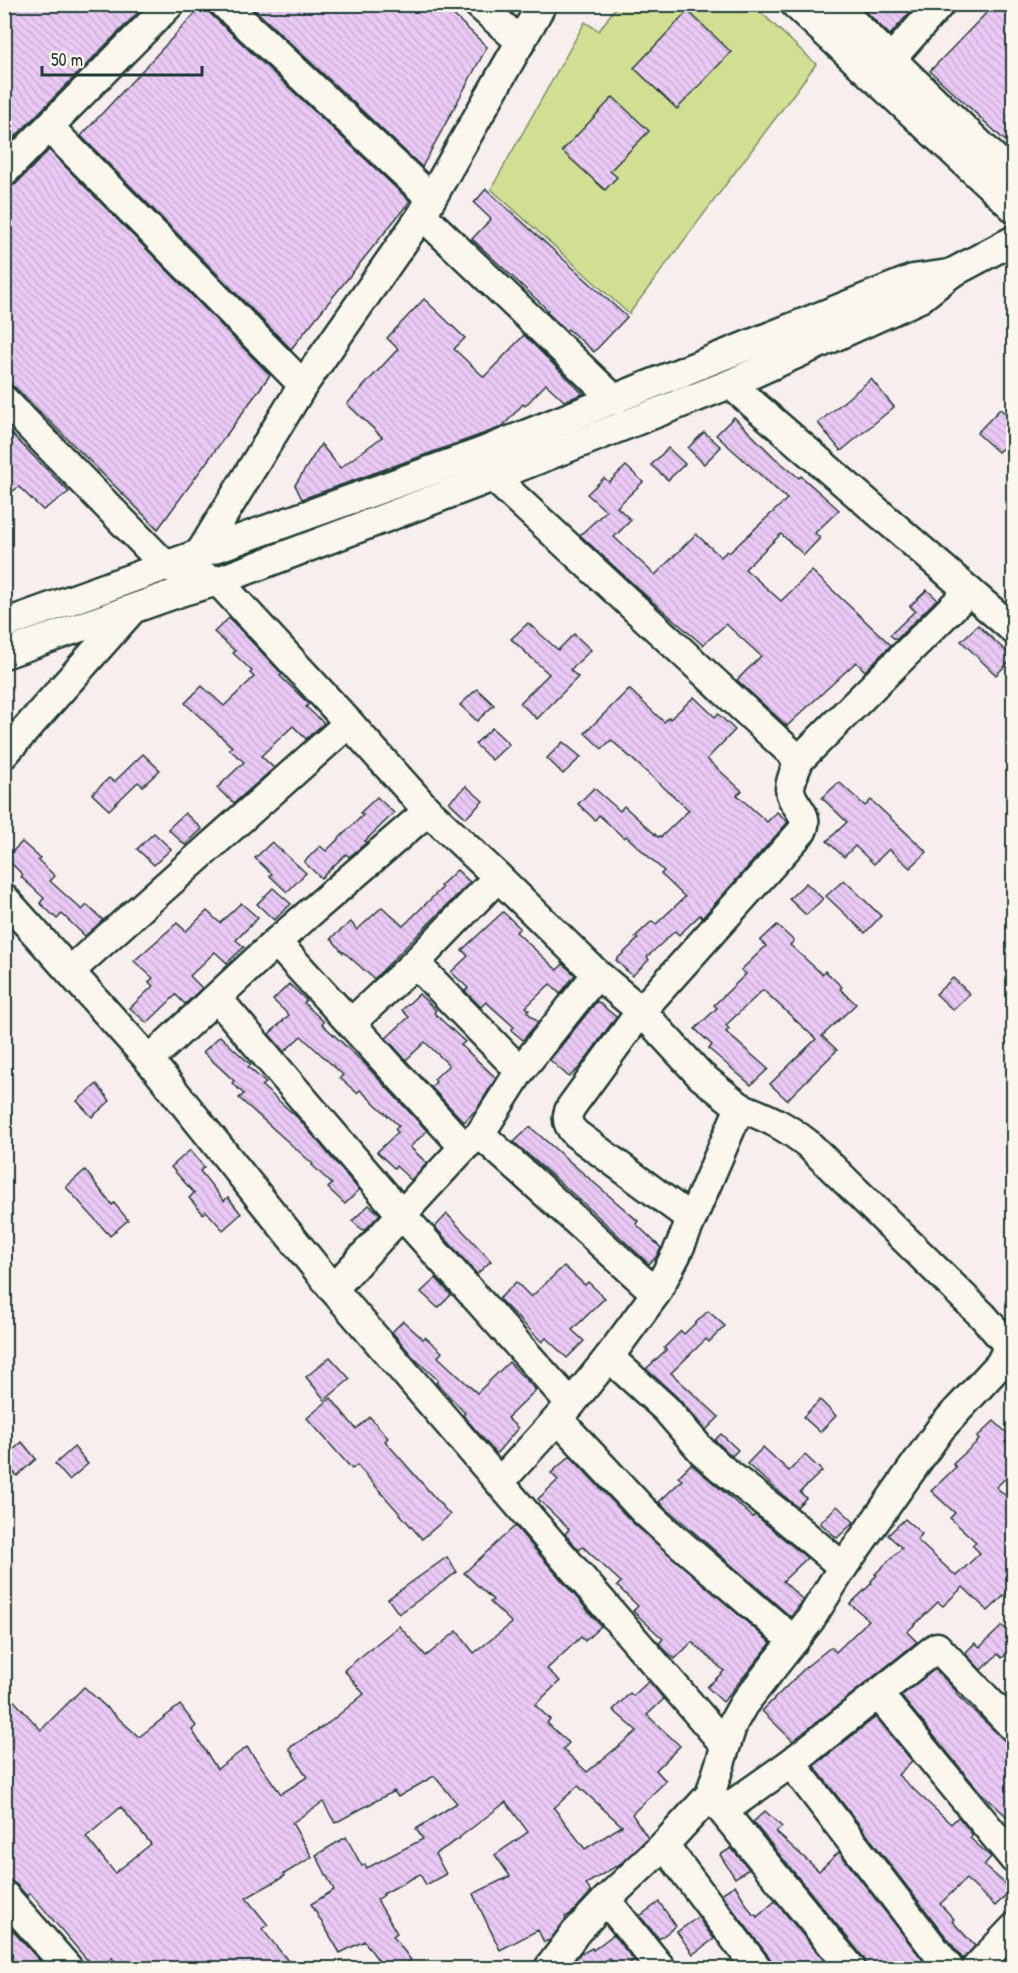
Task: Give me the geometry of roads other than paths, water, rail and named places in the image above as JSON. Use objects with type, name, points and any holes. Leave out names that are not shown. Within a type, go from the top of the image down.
[{"type":"street","points":[[4,172],[170,4]]},
{"type":"street","points":[[224,4],[615,400]]},
{"type":"street","points":[[478,4],[521,42]]},
{"type":"street","points":[[200,553],[303,385],[426,207],[542,4]]},
{"type":"street","points":[[795,4],[1014,208]]},
{"type":"street","points":[[834,4],[1014,177]]},
{"type":"street","points":[[892,58],[940,4]]},
{"type":"street","points":[[50,128],[303,385]]},
{"type":"street","points":[[4,654],[183,591],[218,581],[730,384],[920,298],[950,274],[1014,240]]},
{"type":"street","points":[[4,624],[480,453],[912,279],[950,274]]},
{"type":"street","points":[[730,384],[1014,630]]},
{"type":"street","points":[[4,400],[166,566],[218,581],[428,811],[597,974],[640,1011],[701,1076],[740,1107],[786,1126],[808,1144],[983,1316],[1007,1344],[1000,1364],[941,1428],[843,1567],[810,1620],[743,1705],[725,1745],[716,1803],[851,1968]]},
{"type":"street","points":[[493,477],[799,760]]},
{"type":"street","points":[[690,1218],[576,1134],[569,1127],[567,1119],[571,1107],[640,1011],[802,831],[805,826],[804,816],[790,789],[799,760],[969,591]]},
{"type":"street","points":[[4,754],[132,610]]},
{"type":"street","points":[[70,971],[349,723]]},
{"type":"street","points":[[149,1060],[276,942],[428,811]]},
{"type":"street","points":[[351,1023],[415,963],[498,877]]},
{"type":"street","points":[[4,898],[149,1060],[333,1289],[725,1745]]},
{"type":"street","points":[[276,942],[351,1023],[472,1140],[656,1293]]},
{"type":"street","points":[[415,963],[520,1071]]},
{"type":"street","points":[[333,1289],[472,1140],[520,1071],[597,974]]},
{"type":"street","points":[[217,998],[402,1215],[643,1510],[794,1641]]},
{"type":"street","points":[[500,1482],[609,1357],[656,1293],[677,1253],[690,1218],[740,1107]]},
{"type":"street","points":[[609,1357],[666,1409],[702,1451],[722,1469],[843,1567]]},
{"type":"street","points":[[558,1964],[606,1899],[664,1845],[716,1803],[791,1763],[937,1647],[1014,1728]]},
{"type":"street","points":[[878,1694],[1014,1859]]},
{"type":"street","points":[[791,1763],[949,1968]]},
{"type":"street","points":[[664,1845],[758,1968]]},
{"type":"street","points":[[4,1895],[68,1968]]},
{"type":"street","points":[[606,1899],[660,1968]]},
{"type":"street","points":[[976,1968],[1014,1928]]}]
